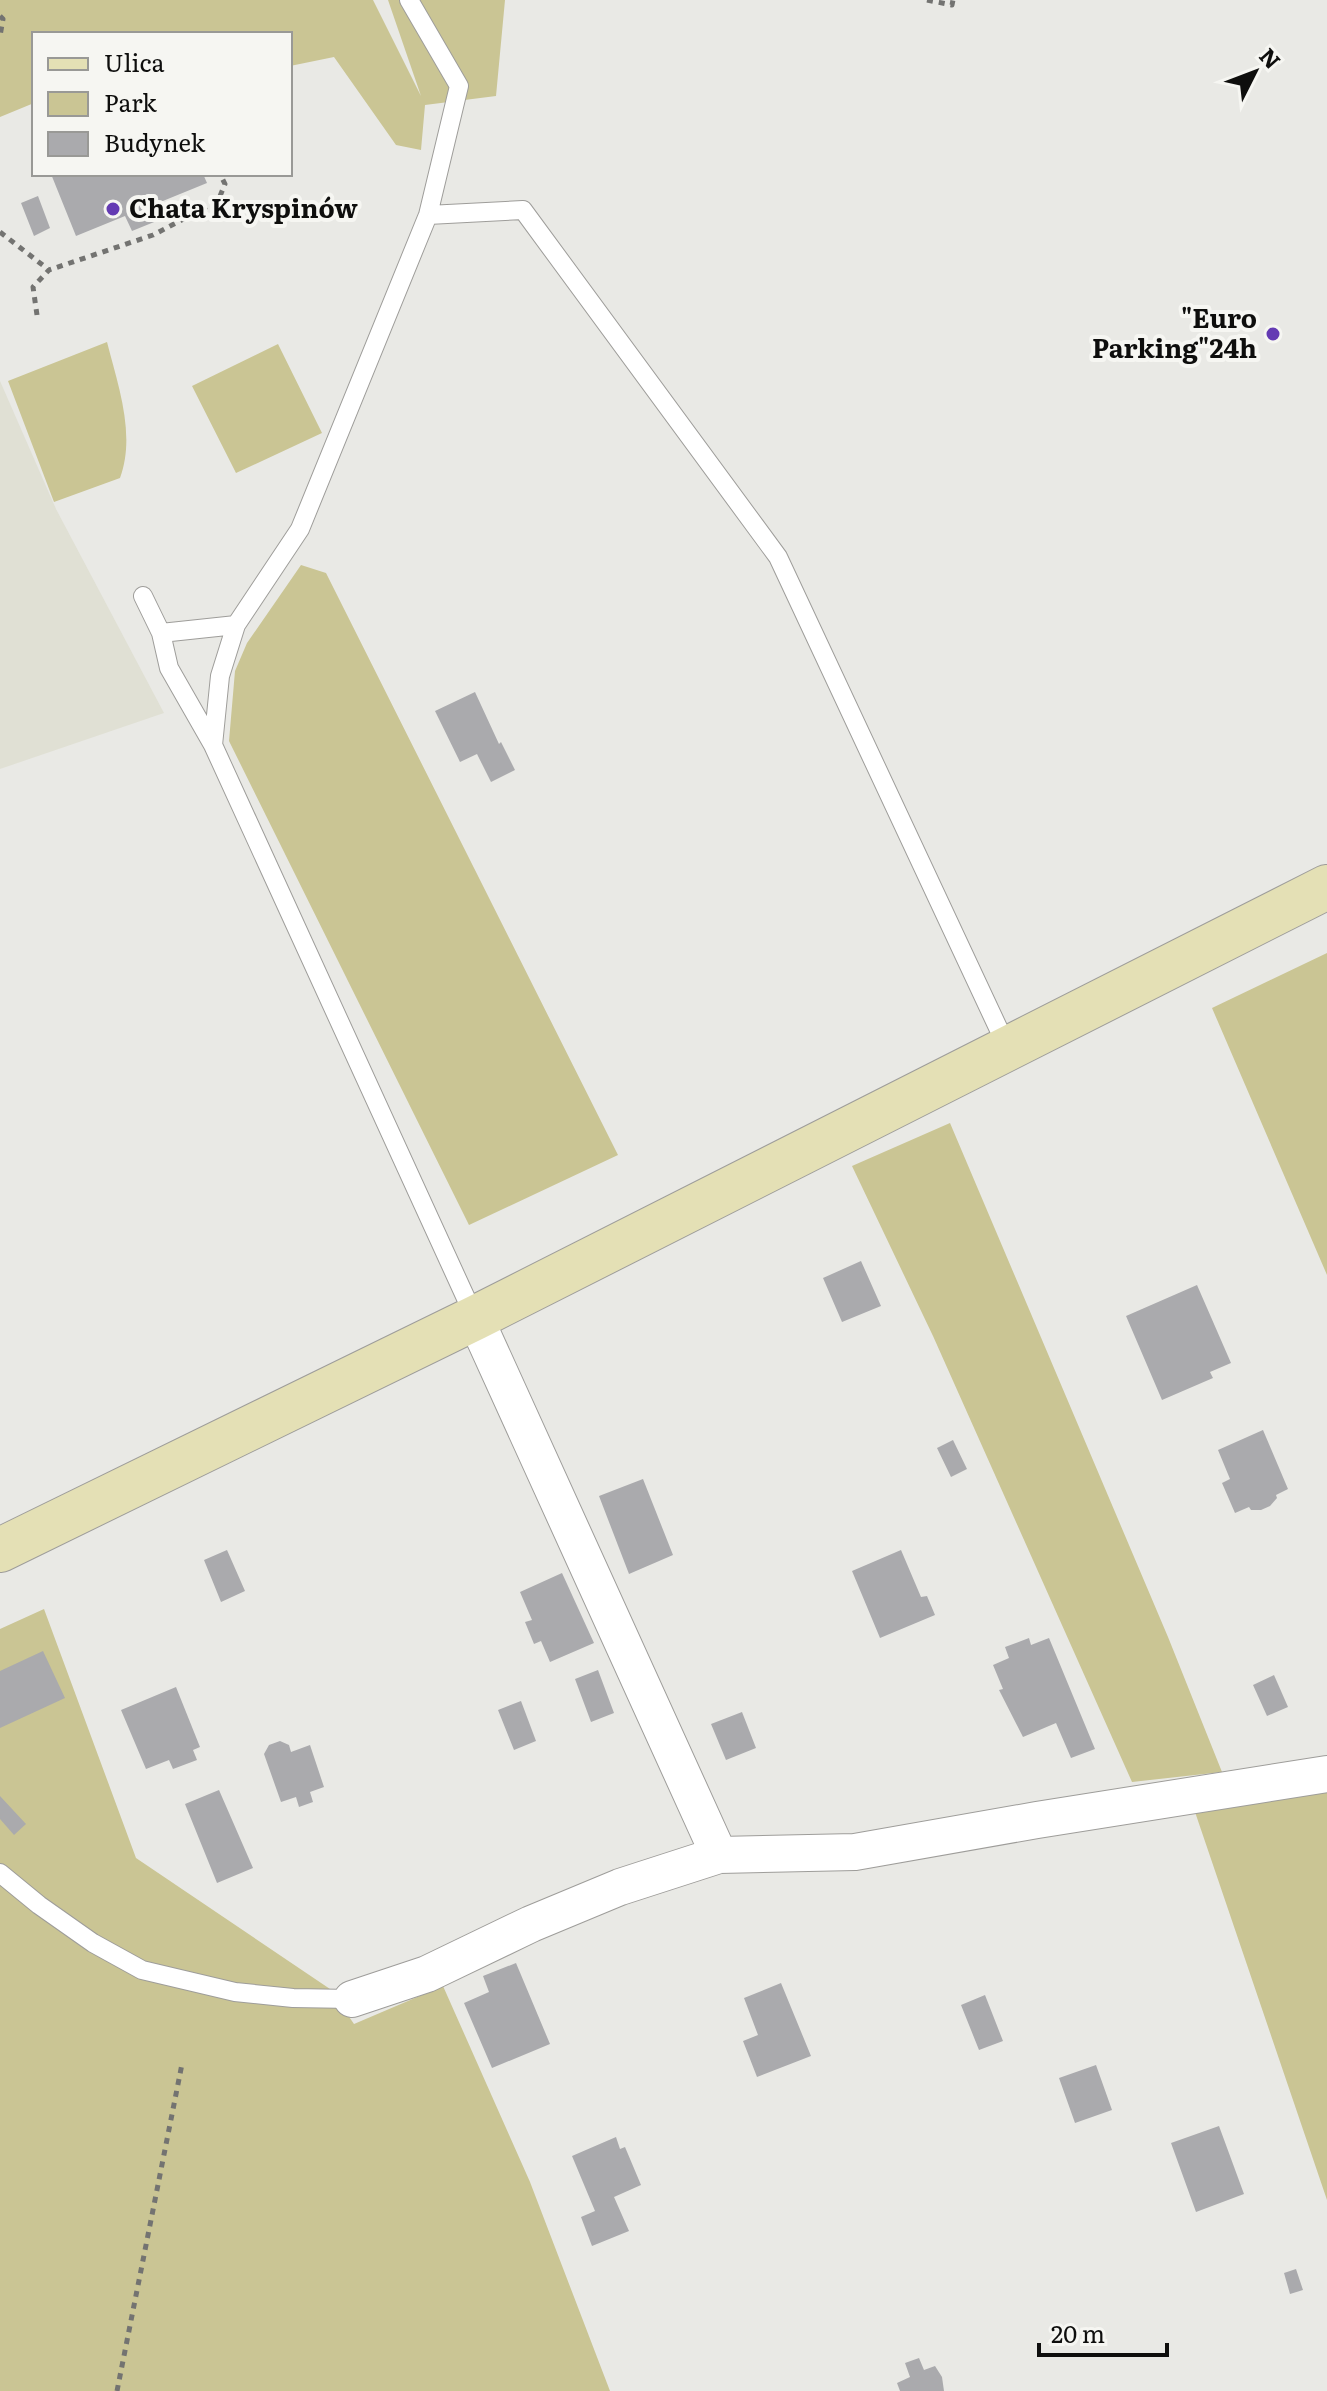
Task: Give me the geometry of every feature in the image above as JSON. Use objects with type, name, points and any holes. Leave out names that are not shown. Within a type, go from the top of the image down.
[{"type":"main road","points":[[0,1550],[475,1318],[1327,887]]},
{"type":"street","points":[[475,1318],[719,1855]]},
{"type":"street","points":[[352,1999],[427,1974],[531,1924],[620,1887],[719,1855],[855,1852],[1327,1774]]},
{"type":"lane","points":[[213,745],[220,676],[236,625],[300,529],[428,215],[459,86],[409,0]]},
{"type":"lane","points":[[428,215],[523,210],[778,557],[1008,1049]]},
{"type":"lane","points":[[143,596],[161,633],[169,668],[213,745],[475,1318]]},
{"type":"lane","points":[[161,633],[236,625]]},
{"type":"lane","points":[[0,1873],[49,1913],[93,1943],[142,1970],[235,1992],[293,1998],[352,1999]]},
{"type":"path","points":[[927,0],[952,5],[953,0]]},
{"type":"path","points":[[0,16],[3,19],[0,36]]},
{"type":"path","points":[[37,315],[33,287],[49,270],[153,235],[218,201],[225,184],[221,176]]},
{"type":"path","points":[[0,232],[49,270]]},
{"type":"path","points":[[117,2391],[182,2064]]},
{"type":"shaded area","points":[[0,381],[56,509],[164,713],[0,769]]},
{"type":"green space","points":[[0,0],[373,0],[421,96],[388,0],[505,0],[496,96],[425,105],[421,150],[396,145],[334,57],[292,66],[292,32],[32,32],[32,104],[0,117]]},
{"type":"green space","points":[[107,342],[126,427],[120,478],[54,502],[8,381]]},
{"type":"green space","points":[[278,344],[322,433],[236,473],[192,386]]},
{"type":"green space","points":[[301,565],[326,573],[618,1155],[469,1225],[229,741],[235,671],[247,643]]},
{"type":"green space","points":[[1327,953],[1327,1275],[1212,1008]]},
{"type":"green space","points":[[950,1123],[1222,1772],[1132,1782],[933,1336],[852,1166]]},
{"type":"green space","points":[[44,1609],[136,1858],[330,1989],[354,2024],[443,1986],[530,2182],[610,2391],[0,2391],[0,1629]]},
{"type":"green space","points":[[1327,1790],[1327,2200],[1195,1812]]},
{"type":"building","name":"Chata Kryspinów","points":[[52,176],[204,176],[207,183],[158,203],[164,218],[132,231],[125,216],[76,236]]},
{"type":"building","points":[[38,196],[50,228],[34,236],[21,203]]},
{"type":"building","points":[[475,692],[515,770],[491,782],[477,754],[460,762],[435,711]]},
{"type":"building","points":[[861,1261],[881,1306],[842,1322],[823,1278]]},
{"type":"building","points":[[1197,1285],[1231,1363],[1210,1372],[1213,1378],[1162,1400],[1126,1316]]},
{"type":"building","points":[[1263,1430],[1288,1489],[1276,1495],[1270,1506],[1261,1510],[1251,1510],[1249,1507],[1235,1513],[1222,1483],[1230,1479],[1218,1450]]},
{"type":"building","points":[[953,1440],[967,1469],[951,1477],[937,1448]]},
{"type":"building","points":[[643,1479],[673,1555],[629,1574],[599,1496]]},
{"type":"building","points":[[227,1550],[245,1591],[221,1602],[204,1560]]},
{"type":"building","points":[[901,1550],[921,1597],[927,1596],[935,1615],[880,1638],[852,1571]]},
{"type":"building","points":[[562,1573],[594,1643],[550,1662],[541,1641],[534,1644],[525,1622],[532,1620],[520,1592]]},
{"type":"building","points":[[1029,1638],[1031,1645],[1049,1638],[1095,1749],[1071,1758],[1056,1723],[1023,1737],[999,1690],[1003,1689],[993,1665],[1009,1658],[1005,1647]]},
{"type":"building","points":[[43,1651],[65,1698],[0,1728],[0,1671]]},
{"type":"building","points":[[598,1670],[614,1713],[591,1722],[575,1679]]},
{"type":"building","points":[[1274,1675],[1288,1707],[1267,1716],[1253,1685]]},
{"type":"building","points":[[176,1687],[200,1747],[193,1750],[197,1760],[173,1769],[169,1760],[146,1769],[121,1710]]},
{"type":"building","points":[[521,1701],[536,1741],[514,1750],[498,1710]]},
{"type":"building","points":[[742,1712],[756,1748],[726,1760],[711,1724]]},
{"type":"building","points":[[280,1741],[289,1745],[291,1752],[310,1745],[324,1787],[310,1792],[313,1802],[299,1807],[296,1797],[281,1802],[264,1754],[269,1745]]},
{"type":"building","points":[[219,1790],[253,1868],[217,1883],[185,1804]]},
{"type":"building","points":[[0,1796],[26,1824],[14,1835],[0,1819]]},
{"type":"building","points":[[516,1963],[550,2044],[492,2068],[464,2003],[489,1992],[483,1976]]},
{"type":"building","points":[[781,1983],[811,2056],[757,2077],[743,2041],[758,2035],[744,1998]]},
{"type":"building","points":[[985,1995],[1003,2041],[979,2050],[961,2005]]},
{"type":"building","points":[[1096,2065],[1112,2110],[1075,2123],[1059,2078]]},
{"type":"building","points":[[1219,2126],[1244,2194],[1196,2212],[1171,2143]]},
{"type":"building","points":[[616,2137],[620,2149],[625,2147],[641,2185],[614,2197],[629,2231],[592,2246],[581,2217],[595,2211],[572,2156]]},
{"type":"building","points":[[1296,2269],[1303,2290],[1290,2294],[1284,2273]]},
{"type":"building","points":[[919,2358],[924,2370],[935,2366],[942,2377],[944,2391],[900,2391],[897,2383],[910,2377],[905,2363]]},
{"type":"place","name":"Chata Kryspinów","points":[[113,209]]},
{"type":"place","name":"\"Euro Parking\"24h","points":[[1273,334]]}]
